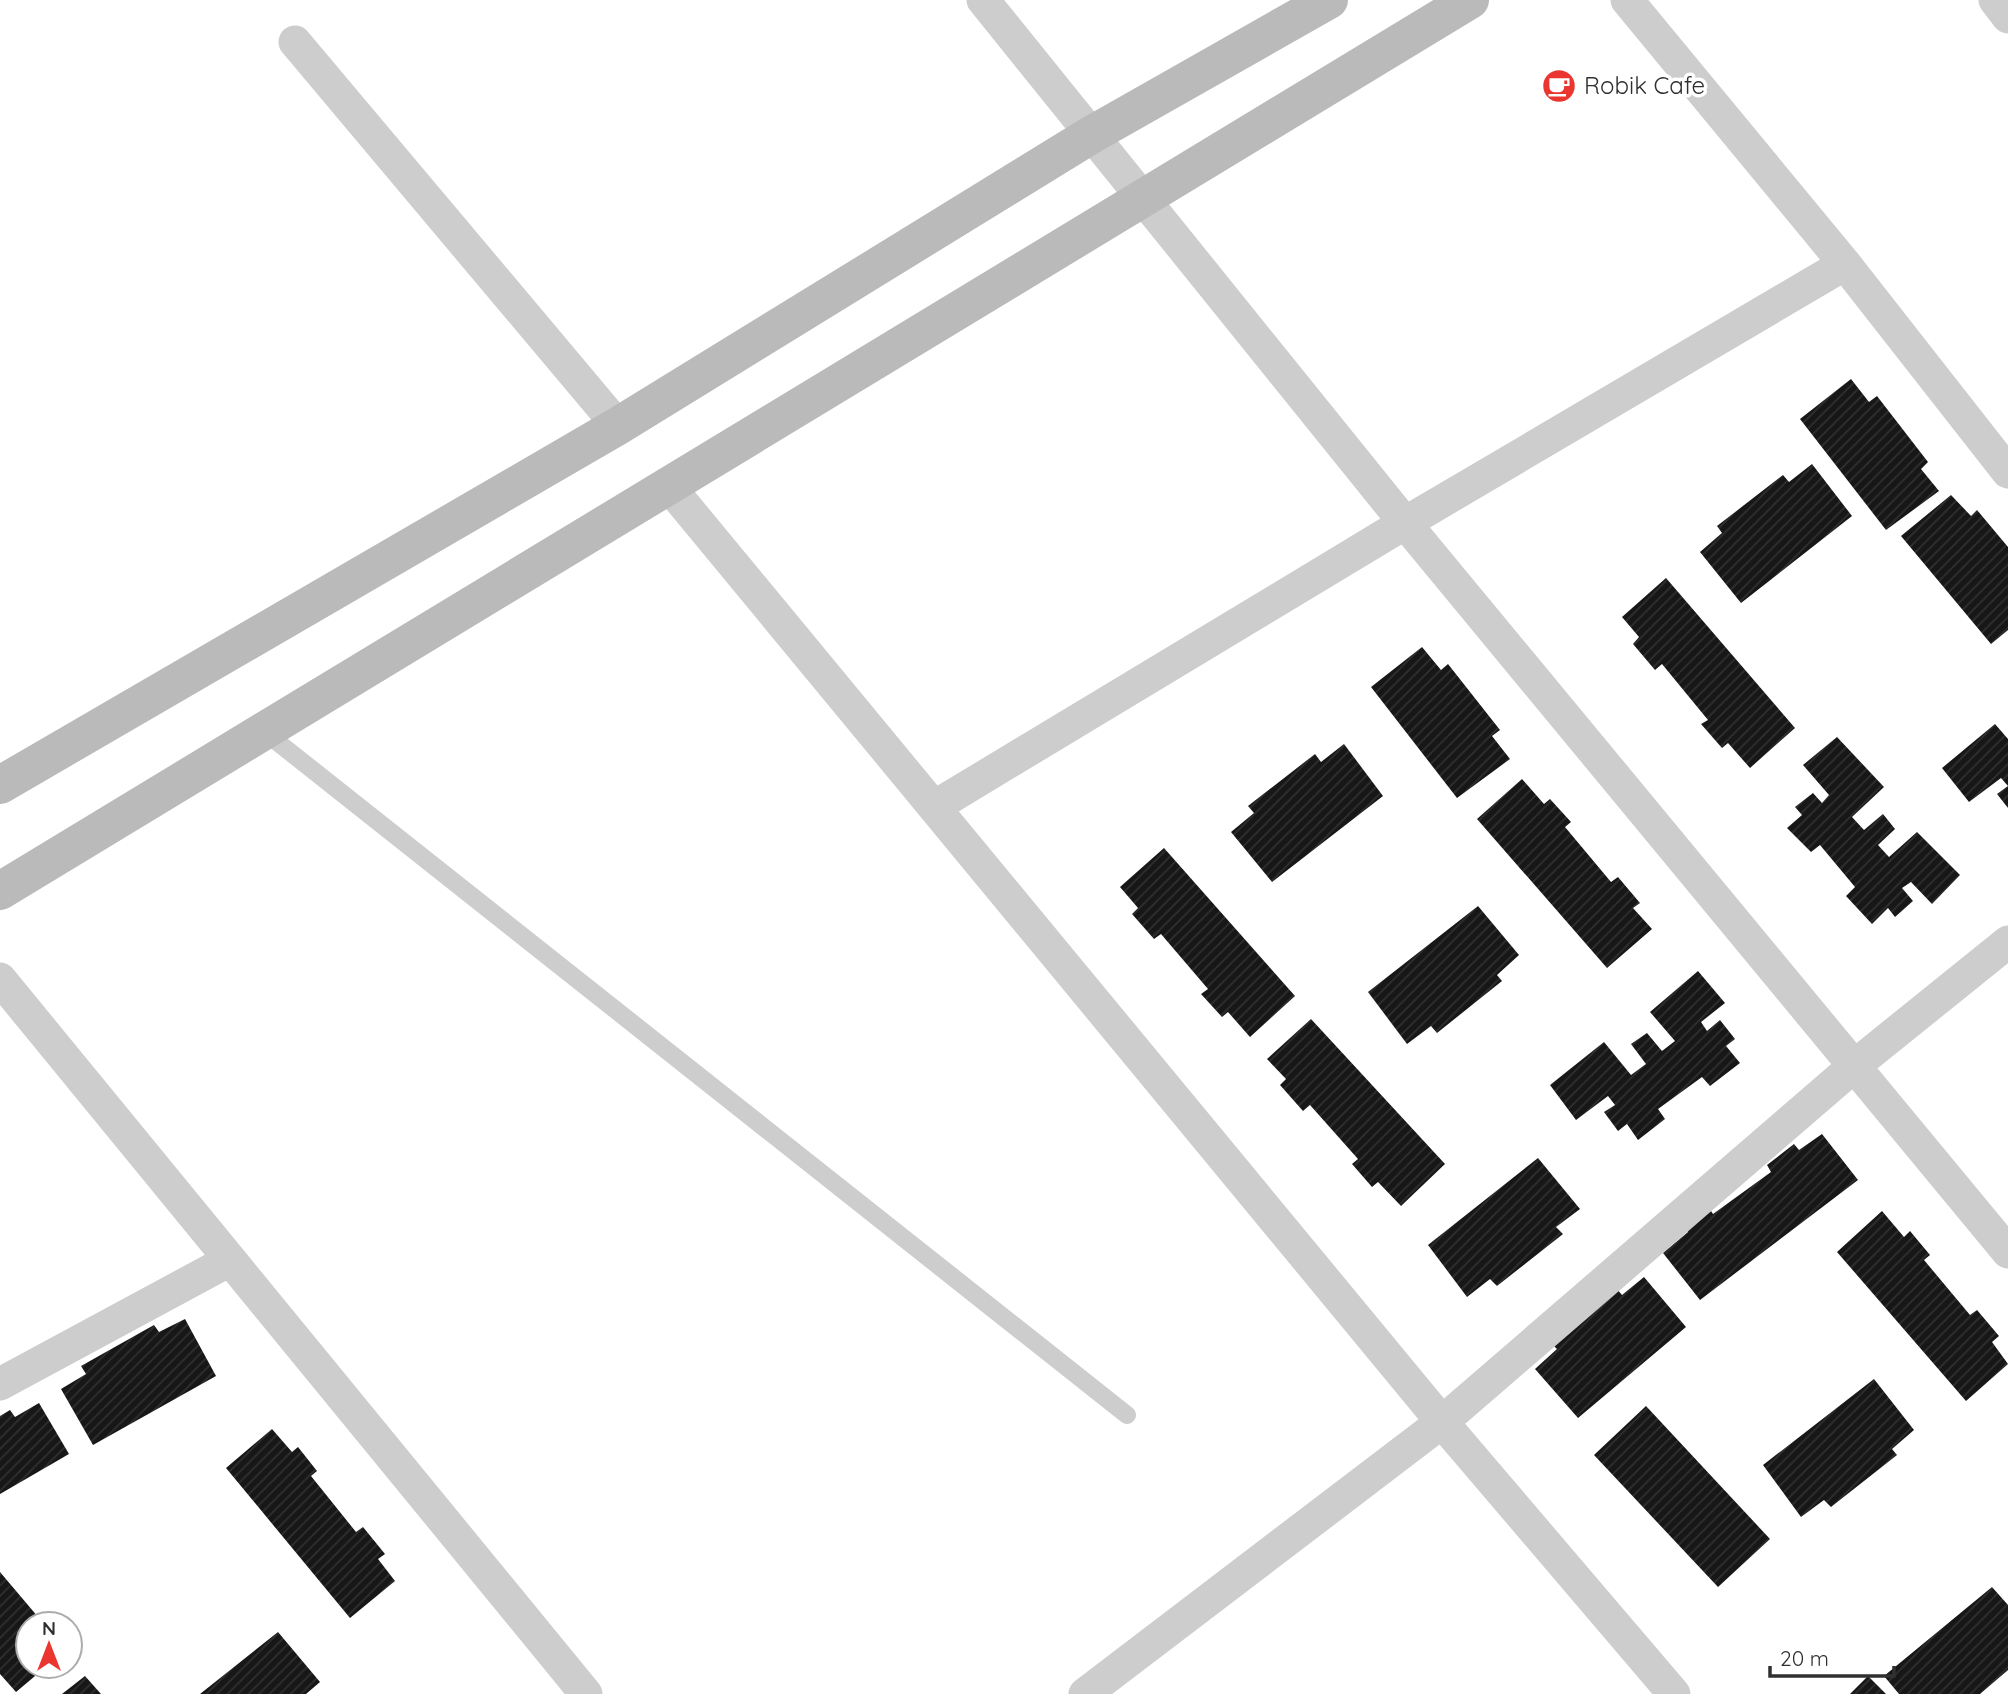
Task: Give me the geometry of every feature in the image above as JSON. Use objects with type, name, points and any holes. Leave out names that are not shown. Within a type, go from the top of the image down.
[{"type":"street","points":[[983,0],[1405,523],[2008,1252]]},
{"type":"street","points":[[0,785],[618,426],[1091,135],[1328,0]]},
{"type":"street","points":[[0,891],[265,733],[1140,196],[1470,0]]},
{"type":"street","points":[[1627,0],[1845,264],[2008,472]]},
{"type":"street","points":[[1995,0],[2008,17]]},
{"type":"street","points":[[295,42],[618,426]]},
{"type":"street","points":[[934,807],[1405,523],[1845,264]]},
{"type":"street","points":[[667,484],[1442,1422],[1674,1694]]},
{"type":"street","points":[[1085,1694],[1442,1422],[1853,1067],[2008,942]]},
{"type":"street","points":[[0,979],[228,1261],[586,1694]]},
{"type":"street","points":[[0,1384],[228,1261]]},
{"type":"lane","points":[[265,733],[1127,1415]]},
{"type":"building","points":[[1851,379],[1869,402],[1877,396],[1928,462],[1921,469],[1939,491],[1886,530],[1800,419]]},
{"type":"building","points":[[1812,464],[1852,516],[1741,603],[1700,552],[1722,533],[1717,526],[1783,475],[1789,482]]},
{"type":"building","points":[[1951,495],[1971,516],[1977,510],[2008,547],[2008,630],[1991,644],[1901,536]]},
{"type":"building","points":[[1666,578],[1795,728],[1750,768],[1728,743],[1722,748],[1701,724],[1708,720],[1662,664],[1655,670],[1633,644],[1639,637],[1622,617]]},
{"type":"building","points":[[1422,647],[1441,670],[1448,664],[1500,730],[1492,736],[1510,759],[1457,798],[1371,687]]},
{"type":"building","points":[[1995,724],[2008,739],[2008,786],[2001,778],[1969,802],[1942,768]]},
{"type":"building","points":[[1837,737],[1884,787],[1852,817],[1864,830],[1883,814],[1895,829],[1878,845],[1889,857],[1917,832],[1960,875],[1932,904],[1911,882],[1902,888],[1913,901],[1895,917],[1888,908],[1872,924],[1846,896],[1855,887],[1820,845],[1811,852],[1787,828],[1802,815],[1795,807],[1813,793],[1822,803],[1829,795],[1803,765]]},
{"type":"building","points":[[1344,744],[1383,796],[1272,882],[1231,832],[1254,813],[1248,806],[1315,754],[1321,762]]},
{"type":"building","points":[[1522,779],[1544,804],[1550,799],[1571,822],[1565,827],[1611,882],[1618,877],[1640,903],[1633,908],[1652,929],[1607,968],[1477,819]]},
{"type":"building","points":[[2008,786],[2008,808],[1997,794]]},
{"type":"building","points":[[1164,848],[1295,996],[1250,1037],[1228,1012],[1222,1017],[1201,994],[1208,989],[1161,934],[1154,939],[1132,914],[1138,908],[1120,887]]},
{"type":"building","points":[[1478,906],[1519,955],[1497,975],[1502,981],[1437,1033],[1431,1026],[1407,1044],[1368,992]]},
{"type":"building","points":[[1698,971],[1725,1003],[1701,1022],[1707,1031],[1720,1020],[1735,1039],[1726,1046],[1740,1063],[1710,1086],[1702,1077],[1658,1109],[1665,1119],[1638,1140],[1627,1124],[1618,1131],[1604,1112],[1615,1105],[1608,1096],[1576,1120],[1550,1085],[1604,1042],[1631,1075],[1646,1064],[1631,1044],[1647,1033],[1662,1051],[1675,1041],[1650,1012]]},
{"type":"building","points":[[1311,1019],[1445,1164],[1401,1206],[1378,1182],[1372,1187],[1352,1164],[1358,1159],[1310,1105],[1303,1111],[1280,1085],[1286,1079],[1267,1059]]},
{"type":"building","points":[[1822,1134],[1858,1180],[1700,1300],[1663,1253],[1688,1232],[1684,1226],[1709,1208],[1713,1214],[1771,1172],[1767,1165],[1794,1144],[1799,1150]]},
{"type":"building","points":[[1538,1158],[1580,1209],[1556,1227],[1563,1234],[1497,1286],[1490,1279],[1467,1297],[1428,1245]]},
{"type":"building","points":[[1882,1211],[1904,1237],[1910,1231],[1930,1255],[1924,1260],[1970,1315],[1977,1310],[1999,1336],[1992,1342],[2008,1364],[1966,1401],[1837,1252]]},
{"type":"building","points":[[1644,1277],[1686,1327],[1578,1418],[1535,1369],[1557,1349],[1551,1343],[1616,1288],[1622,1295]]},
{"type":"building","points":[[185,1319],[216,1376],[93,1445],[61,1389],[86,1374],[81,1366],[154,1325],[159,1332]]},
{"type":"building","points":[[1874,1379],[1914,1430],[1892,1449],[1897,1455],[1831,1507],[1824,1500],[1801,1517],[1763,1465]]},
{"type":"building","points":[[39,1403],[69,1454],[0,1494],[0,1416],[10,1410],[15,1417]]},
{"type":"building","points":[[1646,1406],[1770,1539],[1718,1587],[1594,1455]]},
{"type":"building","points":[[272,1429],[292,1452],[298,1447],[317,1471],[311,1476],[356,1532],[363,1527],[385,1554],[378,1559],[395,1581],[350,1618],[226,1468]]},
{"type":"building","points":[[0,1572],[32,1610],[14,1610],[14,1680],[30,1680],[16,1692],[0,1674]]},
{"type":"building","points":[[1992,1587],[2008,1605],[2008,1670],[1980,1694],[1899,1694],[1884,1676]]},
{"type":"building","points":[[278,1632],[320,1682],[306,1694],[200,1694]]},
{"type":"building","points":[[1868,1676],[1886,1694],[1850,1694]]},
{"type":"building","points":[[84,1677],[101,1694],[62,1694],[80,1680],[84,1680]]},
{"type":"place","name":"Robik Cafe","points":[[1559,86]]}]
